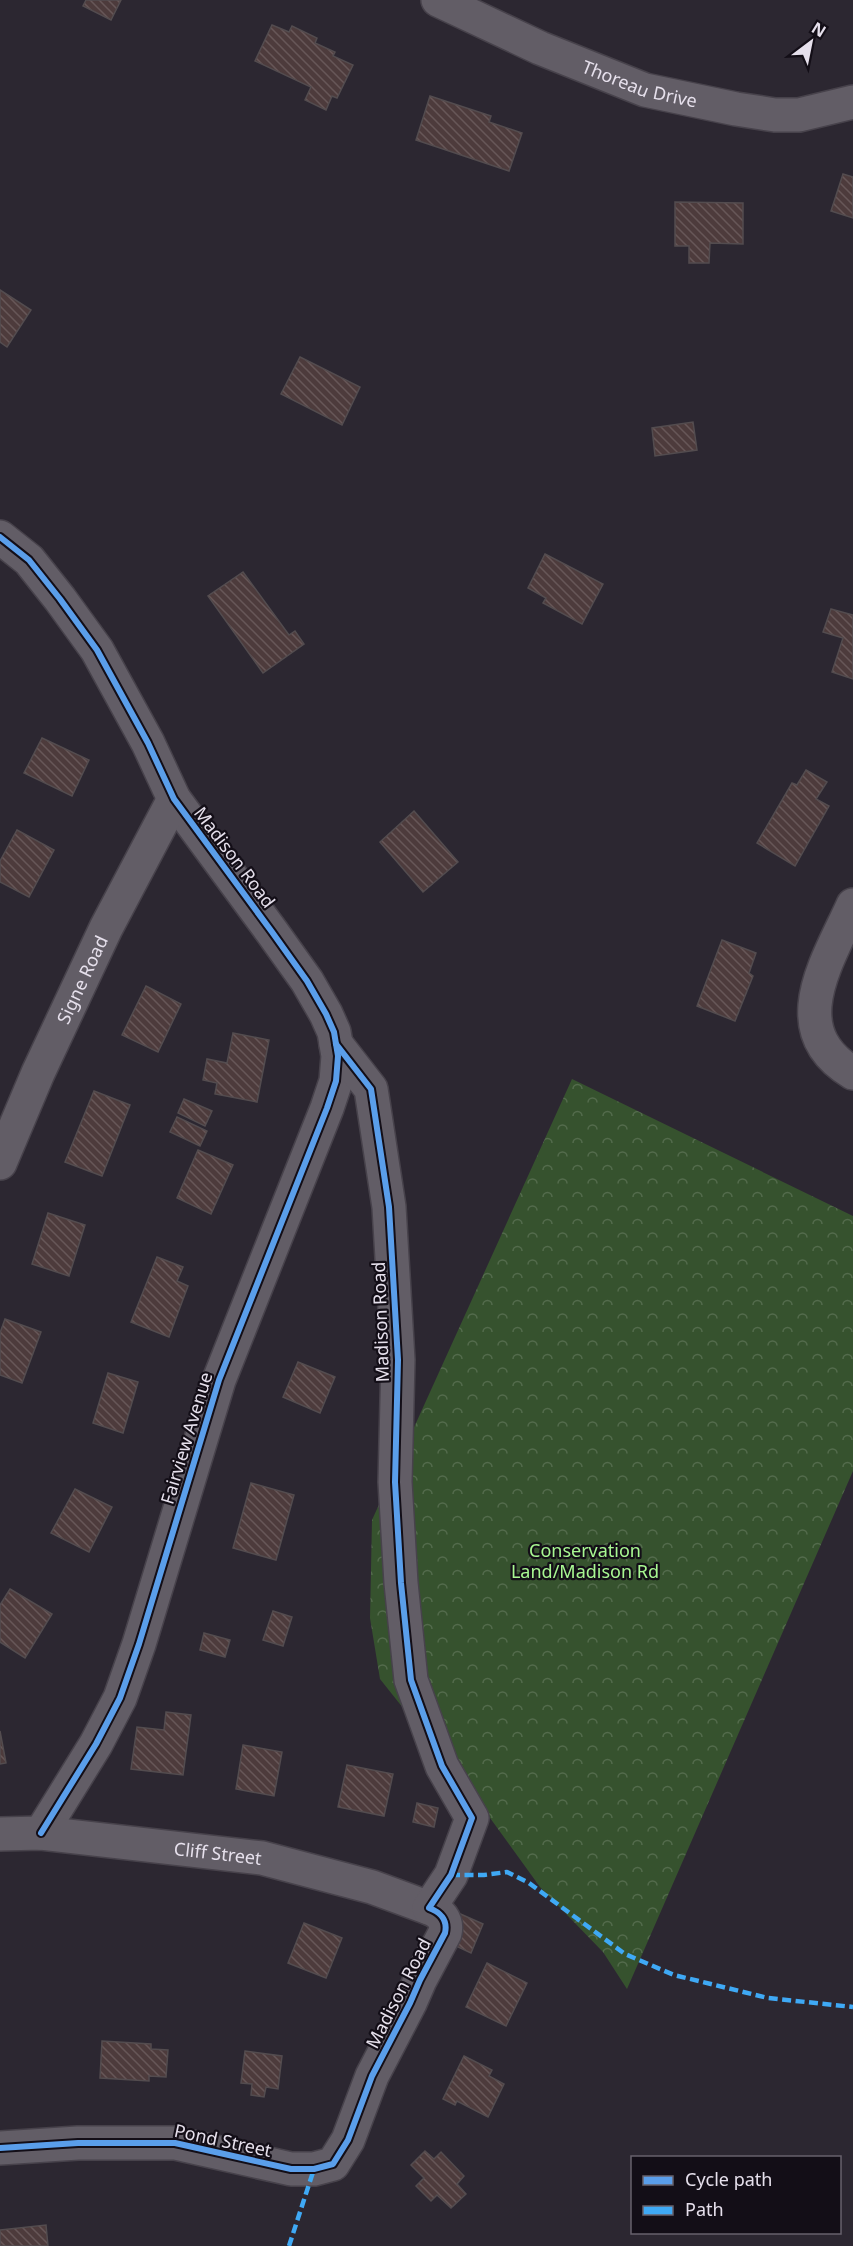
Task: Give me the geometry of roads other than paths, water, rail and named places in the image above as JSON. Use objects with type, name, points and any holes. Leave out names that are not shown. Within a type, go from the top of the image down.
[{"type":"street","name":"Thoreau Drive","points":[[438,0],[540,48],[645,90],[736,110],[775,115],[799,116],[853,101]]},
{"type":"street","name":"Madison Road","points":[[0,537],[29,560],[60,598],[97,650],[148,743],[174,799],[307,981],[326,1014],[334,1032],[336,1044],[371,1089],[389,1207],[398,1360],[395,1482],[401,1582],[411,1680],[442,1766],[472,1818],[451,1875],[429,1908],[438,1912],[444,1920],[446,1929],[442,1942],[420,1980],[372,2076],[348,2140],[337,2160],[331,2164]]},
{"type":"street","name":"Signe Road","points":[[0,1163],[38,1073],[106,928],[174,799]]},
{"type":"street","points":[[853,905],[819,982],[814,1014],[824,1049],[838,1064],[853,1073]]},
{"type":"street","name":"Fairview Avenue","points":[[41,1833],[96,1744],[120,1698],[139,1644],[219,1380],[336,1081],[338,1056],[336,1044]]},
{"type":"street","name":"Cliff Street","points":[[0,1834],[41,1833],[262,1858],[372,1887],[429,1908]]},
{"type":"street","name":"Pond Street","points":[[0,2148],[78,2143],[175,2143],[291,2169],[314,2169],[331,2164]]},
{"type":"park label","name":"Conservation Land/Madison Rd","points":[[585,1560]]}]
